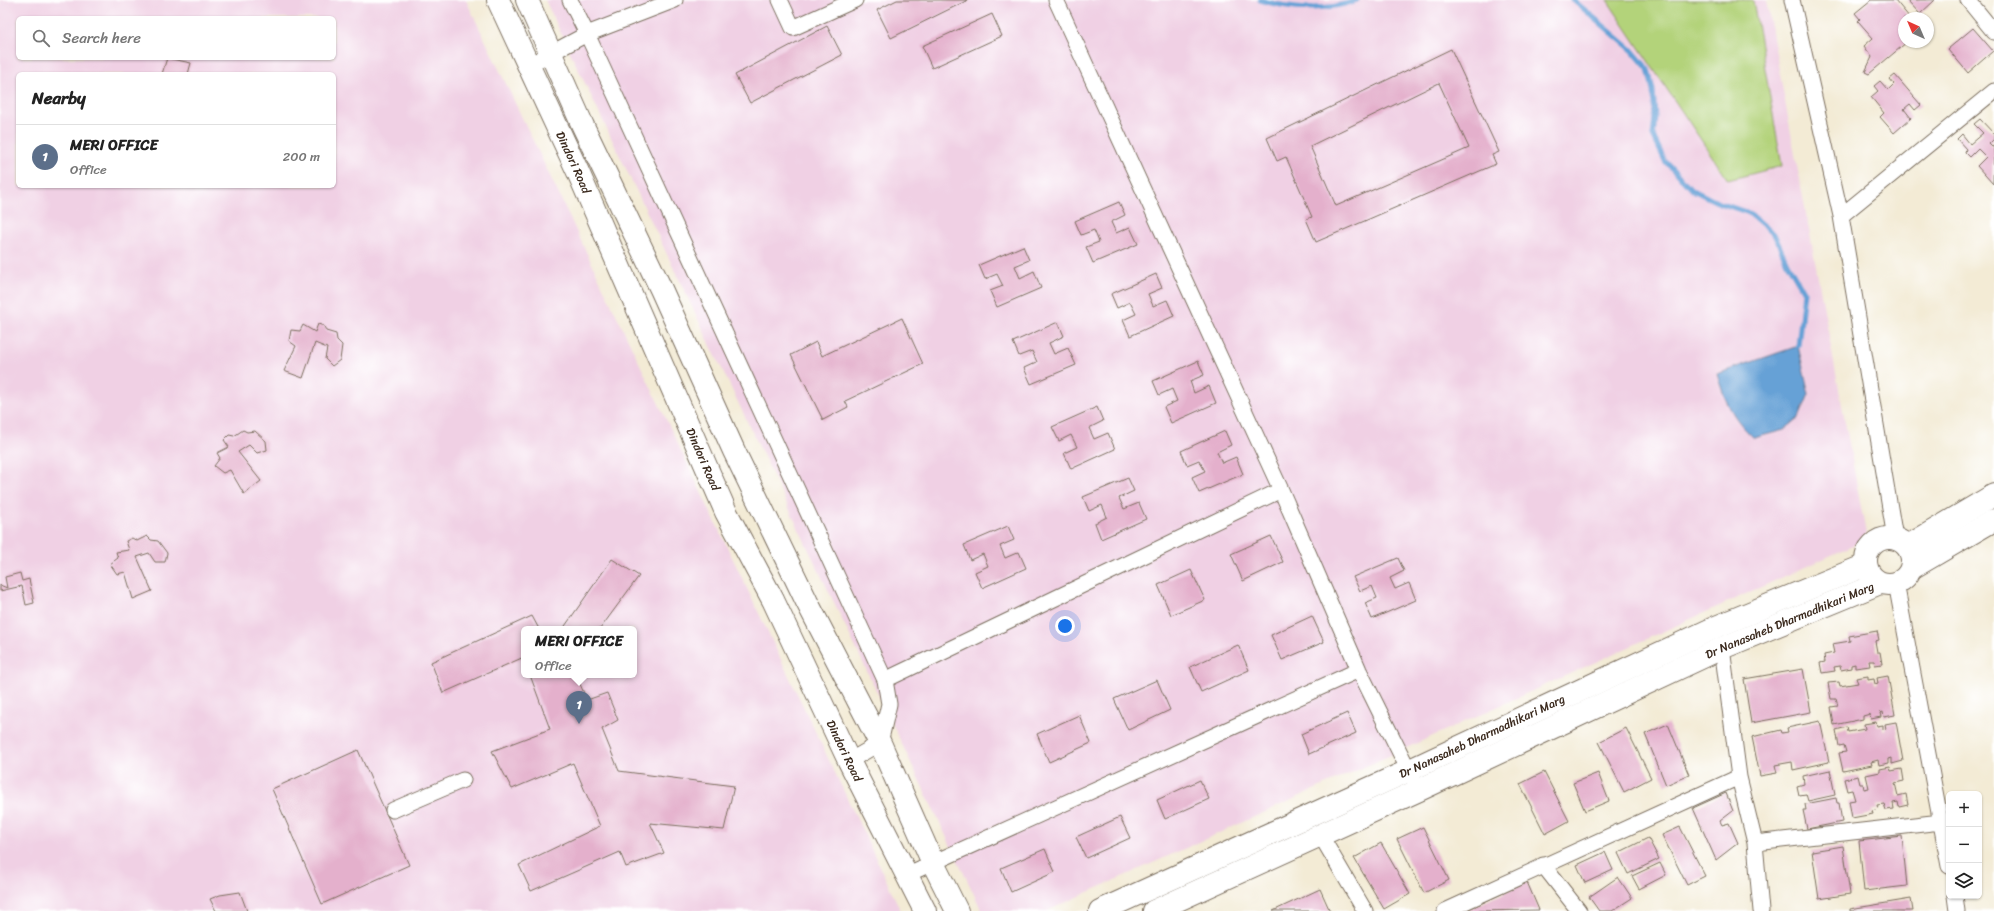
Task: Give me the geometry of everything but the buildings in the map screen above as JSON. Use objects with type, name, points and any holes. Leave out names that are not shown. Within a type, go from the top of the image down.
[{"type":"main road","name":"Dindori Road","points":[[498,0],[578,172],[726,512],[773,600],[849,761],[925,911]]},
{"type":"main road","points":[[527,0],[552,53],[583,126],[662,289],[737,458],[807,602],[880,743],[933,863],[957,911]]},
{"type":"main road","points":[[1901,542],[1994,495]]},
{"type":"main road","points":[[1912,568],[1994,520]]},
{"type":"main road","points":[[1887,537],[1901,542],[1912,552],[1912,568],[1908,575],[1888,583],[1874,579],[1866,565],[1866,557],[1873,544],[1887,537]]},
{"type":"main road","name":"Dr Nanasaheb Dharmadhikari Marg","points":[[1100,911],[1408,771],[1716,627],[1866,565]]},
{"type":"main road","name":"Dr Nanasaheb Dharmadhikari Marg","points":[[1154,911],[1321,836],[1722,648],[1888,583]]},
{"type":"street","points":[[570,0],[885,680],[889,704],[880,743],[849,761]]},
{"type":"street","points":[[529,65],[587,34],[675,0]]},
{"type":"street","points":[[780,0],[793,28],[856,0]]},
{"type":"street","points":[[1056,0],[1281,490],[1358,670],[1419,790]]},
{"type":"street","points":[[1792,0],[1841,216],[1901,542]]},
{"type":"street","points":[[1968,0],[1994,32]]},
{"type":"street","points":[[1841,216],[1991,99]]},
{"type":"street","points":[[885,680],[1281,490]]},
{"type":"street","points":[[1888,583],[1941,822],[1948,863]]},
{"type":"street","points":[[1722,648],[1739,777],[1755,843],[1761,911]]},
{"type":"street","points":[[906,875],[1358,670]]},
{"type":"street","points":[[1445,911],[1543,864],[1739,777]]},
{"type":"street","points":[[393,810],[462,780]]},
{"type":"street","points":[[1755,843],[1941,822]]},
{"type":"street","points":[[1321,836],[1365,911]]},
{"type":"street","points":[[1543,864],[1579,911]]},
{"type":"street","points":[[1956,899],[1958,911]]},
{"type":"shaded area","points":[[0,0],[466,0],[901,911],[0,911]]},
{"type":"shaded area","points":[[545,0],[1766,0],[1867,539],[1047,911],[982,911]]},
{"type":"green space","points":[[1607,0],[1753,0],[1782,166],[1728,180]]},
{"type":"water","points":[[1798,346],[1809,394],[1799,418],[1784,430],[1754,438],[1746,431],[1730,409],[1717,374]]},
{"type":"waterway","points":[[1260,0],[1309,8],[1334,6],[1357,0]]},
{"type":"waterway","points":[[1573,0],[1632,50],[1648,69],[1653,90],[1655,117],[1653,136],[1665,161],[1691,189],[1717,202],[1749,213],[1774,234],[1787,263],[1804,292],[1798,346]]},
{"type":"place","name":"MERI OFFICE","points":[[579,724]]}]
